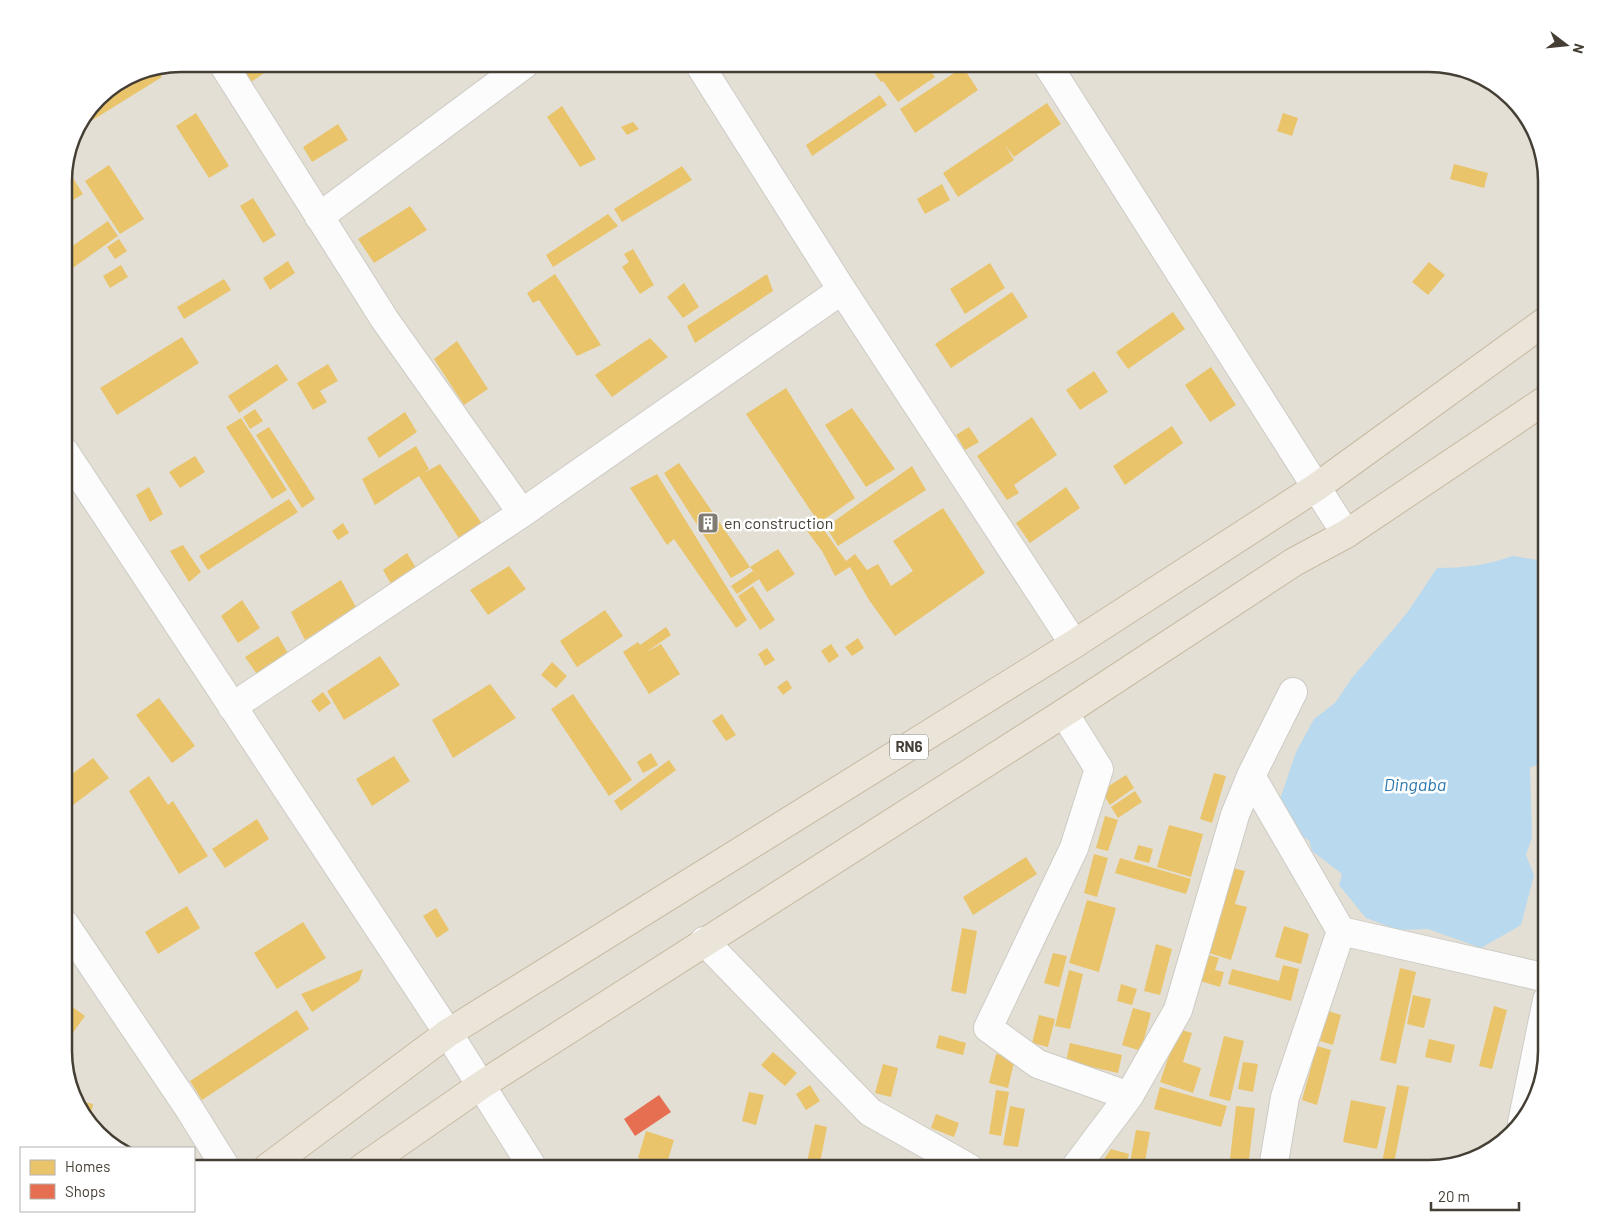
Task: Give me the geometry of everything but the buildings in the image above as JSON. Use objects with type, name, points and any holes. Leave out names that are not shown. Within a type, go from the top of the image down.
[{"type":"highway","name":"RN6","points":[[278,1160],[448,1033],[1074,644],[1318,486],[1538,327]]},
{"type":"highway","points":[[374,1160],[480,1086],[704,941],[1064,713],[1294,562],[1346,534],[1538,405]]},
{"type":"street","points":[[228,72],[385,320],[522,513]]},
{"type":"street","points":[[320,217],[514,72]]},
{"type":"street","points":[[704,72],[842,290],[1074,644]]},
{"type":"street","points":[[1052,72],[1142,216],[1318,486],[1346,534]]},
{"type":"street","points":[[232,707],[522,513],[842,290]]},
{"type":"street","points":[[73,465],[448,1033],[528,1160]]},
{"type":"street","points":[[1081,1160],[1129,1096],[1178,1010],[1235,815],[1251,776],[1293,692]]},
{"type":"street","points":[[1064,713],[1099,769],[1074,848],[988,1028],[1038,1064],[1129,1096]]},
{"type":"street","points":[[1251,776],[1341,931],[1538,976]]},
{"type":"street","points":[[1274,1160],[1285,1097],[1341,931]]},
{"type":"street","points":[[73,936],[190,1110],[221,1160]]},
{"type":"street","points":[[704,941],[870,1112],[955,1160]]},
{"type":"street","points":[[1527,1098],[1538,1045]]},
{"type":"shaded area","points":[[181,72],[1430,72],[1465,78],[1496,95],[1516,115],[1527,133],[1538,167],[1538,1065],[1533,1086],[1516,1117],[1496,1137],[1478,1148],[1465,1154],[1430,1160],[195,1160],[195,1147],[131,1147],[115,1137],[95,1117],[84,1099],[76,1079],[73,1058],[73,167],[84,133],[99,110],[110,99],[127,87],[146,78]]},
{"type":"water","name":"Dingaba","points":[[1513,556],[1538,560],[1538,765],[1530,767],[1532,837],[1526,855],[1534,875],[1521,925],[1481,948],[1428,929],[1398,930],[1366,918],[1339,885],[1342,874],[1312,851],[1309,840],[1293,833],[1278,805],[1296,752],[1314,719],[1335,703],[1352,678],[1407,613],[1437,568],[1494,562]]},
{"type":"place","name":"en construction","points":[[708,523]]}]
